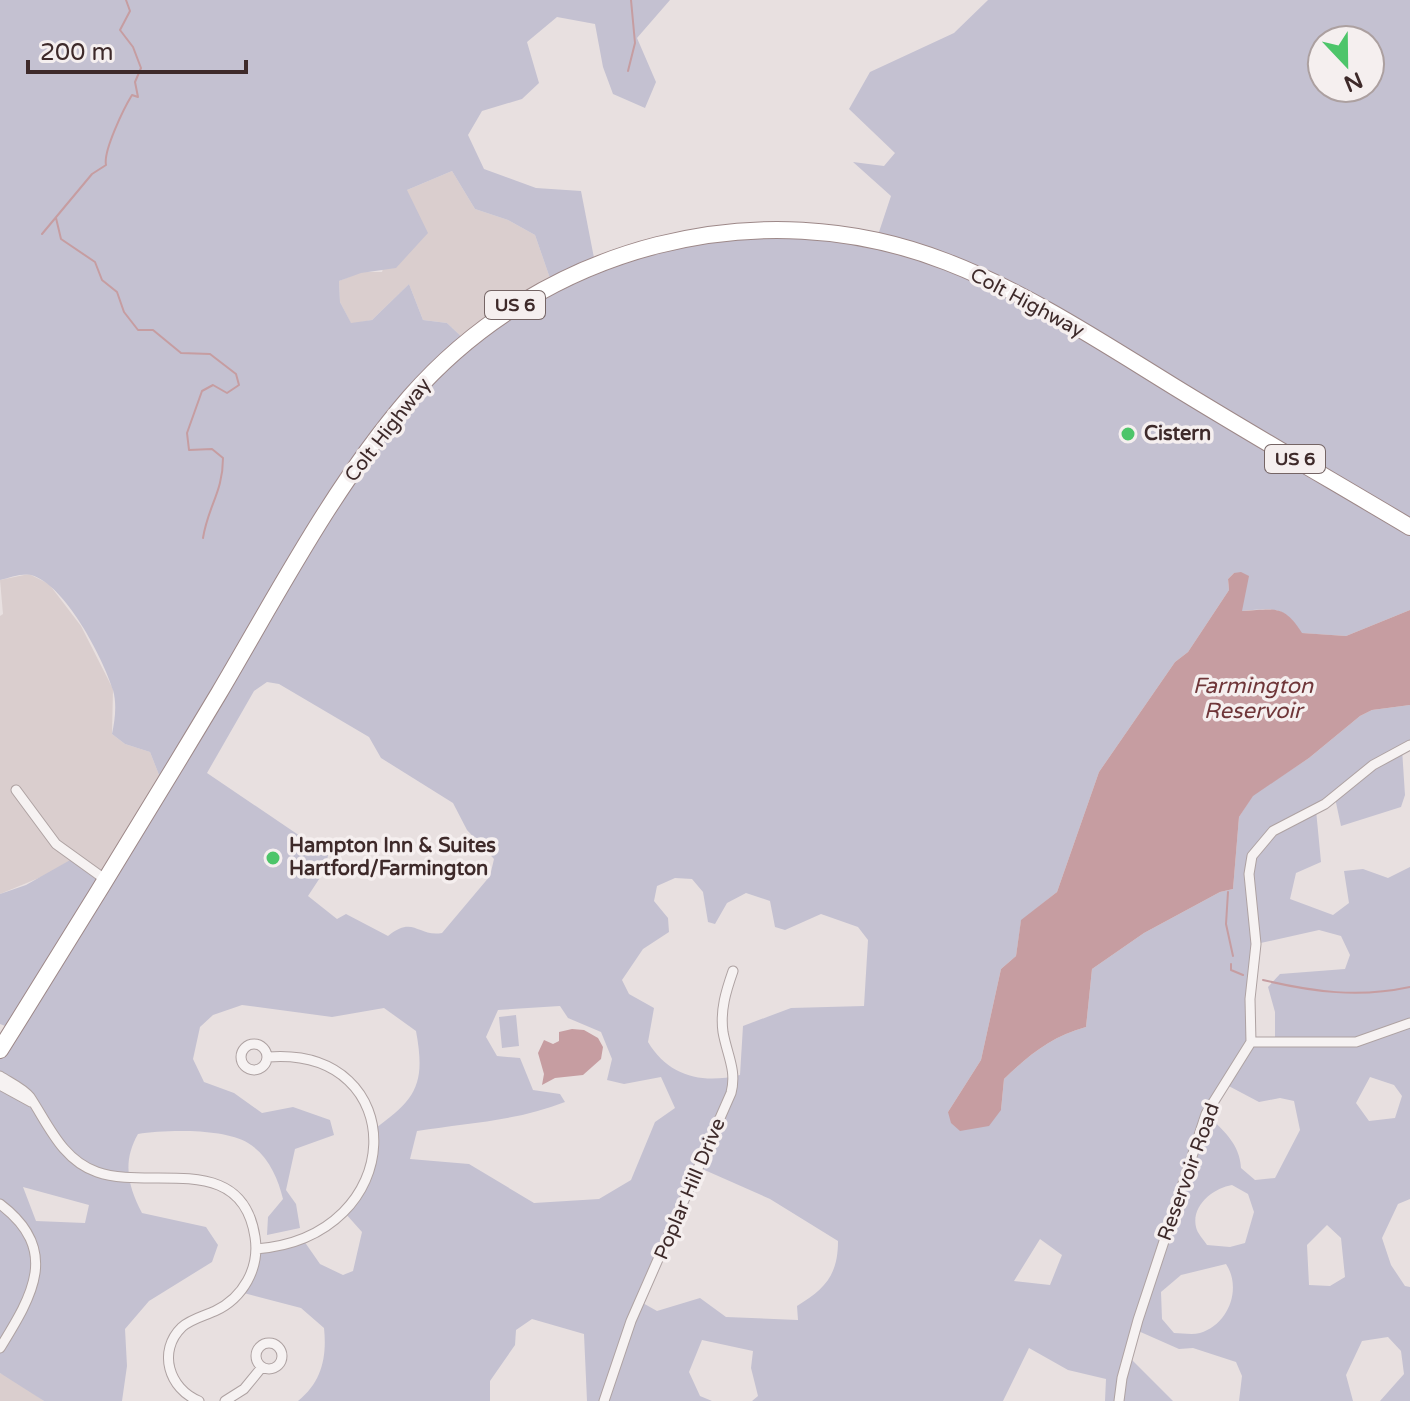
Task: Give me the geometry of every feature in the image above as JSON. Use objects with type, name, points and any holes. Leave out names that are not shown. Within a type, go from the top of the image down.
[{"type":"highway","name":"Colt Highway","points":[[0,1050],[342,491],[403,405],[457,350],[508,310],[575,273],[648,246],[723,232],[800,230],[877,241],[947,262],[1045,310],[1410,527]]},
{"type":"street","points":[[1410,745],[1373,765],[1325,804],[1273,831],[1255,850],[1249,874],[1256,944],[1250,999],[1251,1042],[1356,1042],[1410,1023]]},
{"type":"street","points":[[16,790],[56,844],[106,880]]},
{"type":"street","name":"Poplar Hill Drive","points":[[604,1401],[631,1321],[731,1093],[734,1074],[723,1031],[722,1010],[733,971]]},
{"type":"street","name":"Reservoir Road","points":[[1119,1401],[1135,1330],[1206,1114],[1251,1042]]},
{"type":"street","points":[[256,1249],[304,1241],[342,1216],[368,1177],[374,1146],[362,1099],[343,1074],[314,1059],[268,1057]]},
{"type":"street","points":[[0,1076],[19,1088],[66,1153],[87,1168],[114,1176],[197,1178],[228,1191],[249,1217],[256,1249],[252,1271],[240,1292],[222,1308],[187,1324],[170,1347],[169,1370],[175,1383],[199,1401]]},
{"type":"street","points":[[0,1085],[31,1102]]},
{"type":"street","points":[[0,1204],[26,1232],[37,1267],[29,1299],[0,1348]]},
{"type":"street","points":[[225,1401],[238,1394],[262,1367]]},
{"type":"shaded area","points":[[0,0],[670,0],[637,38],[656,82],[645,108],[613,94],[603,67],[595,24],[557,17],[527,42],[539,83],[522,99],[482,111],[468,135],[484,169],[536,188],[581,191],[595,263],[723,232],[876,241],[891,196],[853,162],[884,166],[895,153],[849,109],[870,72],[954,33],[988,0],[1410,0],[1410,610],[1346,636],[1301,633],[1289,617],[1277,610],[1242,611],[1234,573],[1228,579],[1229,590],[1188,652],[1175,662],[1099,772],[1057,892],[1021,921],[1016,956],[1001,969],[981,1060],[948,1112],[1001,1110],[1004,1079],[1042,1047],[1086,1027],[1092,969],[1144,933],[1220,892],[1233,889],[1239,817],[1253,795],[1309,758],[1360,716],[1372,710],[1410,705],[1410,745],[1402,749],[1405,795],[1401,807],[1341,826],[1335,798],[1316,810],[1321,862],[1296,873],[1290,899],[1333,915],[1349,903],[1344,871],[1363,869],[1388,878],[1410,867],[1410,1199],[1398,1204],[1382,1238],[1391,1265],[1405,1286],[1410,1287],[1410,1401],[1380,1401],[1404,1374],[1401,1351],[1388,1337],[1362,1341],[1346,1375],[1353,1401],[1239,1401],[1242,1376],[1236,1362],[1193,1348],[1179,1349],[1136,1330],[1128,1356],[1173,1401],[1105,1401],[1106,1379],[1068,1370],[1029,1348],[1003,1401],[752,1401],[758,1396],[751,1368],[753,1351],[702,1340],[689,1372],[700,1396],[712,1401],[587,1401],[584,1334],[532,1319],[516,1330],[515,1345],[490,1381],[490,1401],[298,1401],[318,1377],[325,1349],[324,1328],[301,1308],[240,1292],[256,1249],[304,1241],[320,1264],[343,1275],[353,1271],[362,1232],[345,1213],[363,1187],[373,1130],[399,1109],[414,1089],[420,1065],[419,1049],[416,1031],[384,1008],[332,1017],[242,1005],[213,1015],[200,1027],[193,1059],[204,1082],[234,1093],[262,1113],[293,1107],[330,1120],[334,1135],[295,1149],[286,1190],[296,1204],[300,1228],[267,1235],[268,1217],[283,1199],[271,1168],[248,1143],[209,1133],[178,1131],[138,1134],[130,1154],[129,1174],[142,1213],[206,1227],[218,1245],[212,1262],[149,1301],[125,1329],[127,1366],[122,1401],[44,1401],[0,1373],[0,1050],[13,1029],[0,1024],[0,894],[26,885],[72,859],[106,880],[163,785],[150,752],[125,744],[112,734],[115,712],[113,690],[81,624],[57,592],[44,581],[31,575],[0,580]],"holes":[[[452,171],[475,209],[508,220],[535,235],[552,284],[466,341],[447,323],[423,320],[409,284],[372,320],[351,323],[340,302],[339,281],[361,273],[396,268],[428,233],[407,190]],[[267,682],[279,684],[369,737],[381,758],[453,803],[467,830],[494,859],[490,876],[442,933],[404,927],[388,936],[346,914],[337,919],[308,896],[325,870],[328,855],[207,773],[254,691]],[[675,878],[692,879],[703,892],[708,922],[715,924],[727,903],[746,893],[770,901],[775,927],[785,930],[821,914],[858,927],[868,940],[864,1006],[791,1008],[743,1026],[740,1075],[700,1078],[677,1070],[656,1054],[648,1042],[654,1008],[629,994],[622,980],[643,949],[669,932],[668,918],[654,901],[657,886]],[[1319,930],[1341,936],[1350,955],[1345,969],[1280,974],[1268,987],[1275,1012],[1275,1043],[1251,1042],[1256,944]],[[560,1006],[568,1018],[601,1032],[612,1059],[607,1080],[624,1084],[661,1077],[675,1108],[655,1122],[631,1180],[599,1199],[534,1203],[469,1164],[410,1159],[417,1131],[510,1117],[565,1102],[560,1094],[533,1090],[520,1058],[497,1056],[486,1037],[498,1010]],[[1370,1077],[1394,1085],[1402,1096],[1395,1118],[1369,1121],[1356,1103]],[[1223,1083],[1259,1102],[1280,1098],[1294,1101],[1300,1130],[1275,1178],[1255,1180],[1241,1168],[1238,1152],[1230,1138],[1206,1114]],[[700,1168],[770,1199],[838,1241],[836,1263],[828,1280],[797,1306],[798,1320],[726,1317],[700,1298],[657,1311],[641,1302]],[[1232,1185],[1248,1194],[1254,1212],[1245,1243],[1230,1247],[1207,1245],[1199,1234],[1195,1219],[1200,1205],[1218,1190]],[[23,1187],[89,1205],[85,1223],[36,1221]],[[1327,1225],[1341,1238],[1345,1277],[1330,1286],[1309,1285],[1307,1245]],[[1040,1239],[1062,1255],[1050,1285],[1014,1281]],[[1226,1264],[1231,1273],[1232,1294],[1225,1314],[1219,1322],[1200,1333],[1174,1333],[1162,1319],[1161,1292],[1181,1275]]]},
{"type":"shaded area","points":[[452,171],[475,209],[508,220],[535,235],[552,284],[466,341],[447,323],[423,320],[409,284],[372,320],[351,324],[340,302],[339,281],[361,272],[382,272],[407,190]]},
{"type":"shaded area","points":[[29,574],[49,584],[81,626],[113,689],[112,734],[125,744],[150,752],[163,785],[106,880],[46,875],[0,894],[0,616],[3,614],[0,580]]},
{"type":"shaded area","points":[[516,1015],[519,1046],[502,1048],[499,1017]]},
{"type":"shaded area","points":[[0,1373],[13,1379],[44,1401],[0,1401]]},
{"type":"water","name":"Farmington Reservoir","points":[[1234,573],[1249,576],[1242,611],[1277,610],[1289,617],[1302,633],[1346,636],[1410,610],[1410,705],[1372,710],[1360,716],[1309,758],[1253,796],[1239,817],[1233,889],[1220,892],[1144,933],[1092,969],[1086,1027],[1042,1047],[1004,1079],[1001,1110],[989,1126],[960,1131],[951,1123],[948,1112],[981,1060],[1001,969],[1016,956],[1021,920],[1057,892],[1099,772],[1175,662],[1188,652],[1229,590],[1228,579]]},
{"type":"water","points":[[584,1030],[598,1038],[603,1047],[601,1059],[583,1075],[555,1078],[542,1085],[544,1074],[538,1053],[544,1040],[553,1044],[559,1041],[559,1032]]},
{"type":"waterway","points":[[42,234],[92,174],[106,165],[119,119],[132,95],[138,97],[135,82],[141,68],[133,47],[120,30],[130,11],[126,0]]},
{"type":"waterway","points":[[628,71],[635,43],[631,0]]},
{"type":"waterway","points":[[56,218],[61,239],[95,262],[102,280],[117,292],[124,312],[138,330],[153,330],[181,353],[210,354],[236,374],[239,385],[227,393],[213,385],[202,391],[187,433],[189,450],[212,449],[223,458],[221,480],[203,538]]},
{"type":"waterway","points":[[1228,892],[1226,924],[1233,956]]},
{"type":"waterway","points":[[1231,964],[1231,970],[1243,975]]},
{"type":"waterway","points":[[1263,980],[1300,988],[1354,993],[1410,987]]},
{"type":"place","name":"Cistern","points":[[1128,434]]},
{"type":"place","name":"Hampton Inn & Suites Hartford/Farmington","points":[[273,858]]}]
